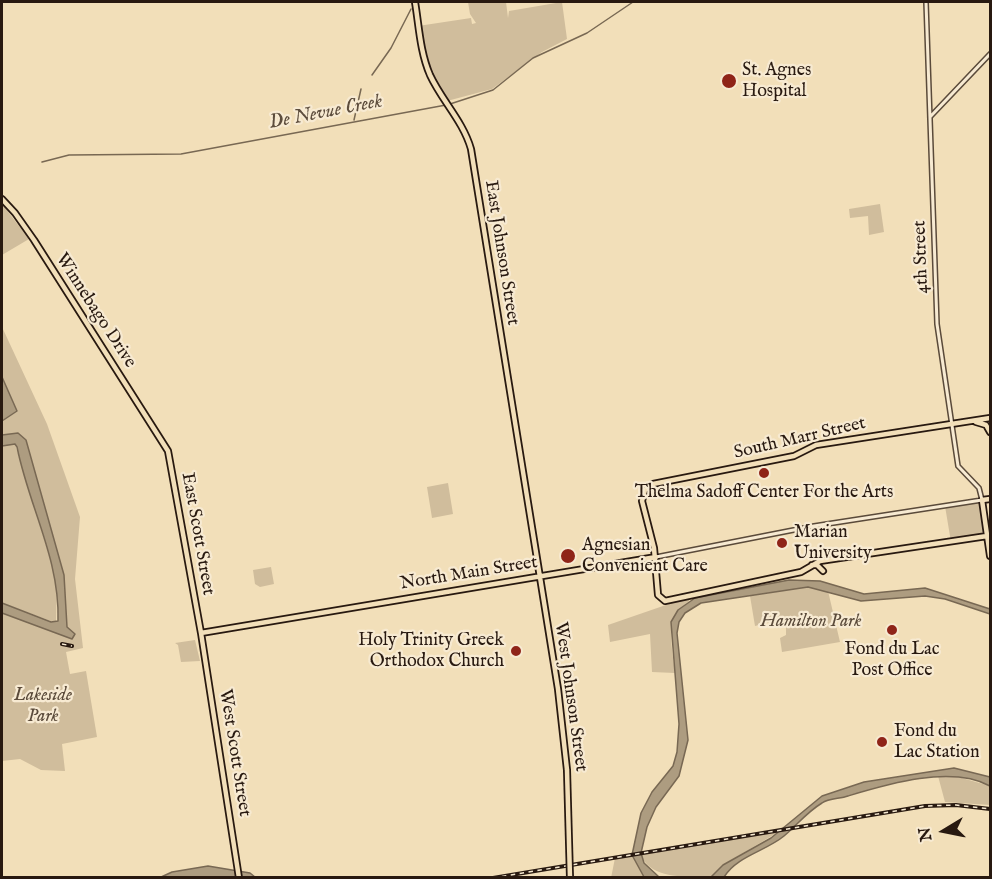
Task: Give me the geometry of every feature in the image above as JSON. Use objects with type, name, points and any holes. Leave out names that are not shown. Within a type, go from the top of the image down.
[{"type":"main road","name":"East Johnson Street","points":[[414,2],[423,54],[430,75],[467,134],[471,149],[531,520]]},
{"type":"main road","name":"Winnebago Drive","points":[[2,199],[34,240],[163,441]]},
{"type":"main road","name":"South Marr Street","points":[[654,548],[642,501],[645,490],[653,484],[794,456],[816,445],[989,418]]},
{"type":"main road","points":[[989,418],[990,431]]},
{"type":"main road","points":[[974,421],[984,424],[990,431]]},
{"type":"main road","name":"East Scott Street","points":[[163,441],[171,462],[201,633]]},
{"type":"main road","points":[[990,499],[982,500],[990,556]]},
{"type":"main road","name":"West Johnson Street","points":[[531,520],[558,689],[567,770],[570,878]]},
{"type":"main road","points":[[654,548],[658,595],[663,600],[670,600],[801,572],[820,561],[987,536]]},
{"type":"main road","points":[[654,548],[648,559],[656,575]]},
{"type":"main road","name":"North Main Street","points":[[201,633],[656,557]]},
{"type":"main road","points":[[812,565],[818,565],[823,571]]},
{"type":"main road","name":"West Scott Street","points":[[201,633],[239,878]]},
{"type":"street","name":"4th Street","points":[[926,2],[937,324],[959,470],[979,488],[982,500]]},
{"type":"street","points":[[930,117],[990,54]]},
{"type":"street","points":[[929,104],[934,107],[941,105]]},
{"type":"street","name":"North Main Street","points":[[656,557],[741,540],[982,500]]},
{"type":"green space","points":[[468,2],[506,2],[508,18],[509,11],[562,2],[567,39],[542,52],[492,89],[447,101],[430,75],[418,26],[471,18],[472,24],[476,23],[470,14]]},
{"type":"green space","points":[[2,204],[29,239],[2,255]]},
{"type":"green space","points":[[880,204],[884,232],[869,235],[868,216],[850,218],[849,209]]},
{"type":"green space","name":"Lakeside Park","points":[[2,327],[47,424],[80,517],[75,579],[83,648],[66,652],[70,674],[86,671],[97,737],[62,744],[65,771],[41,770],[20,759],[2,761],[2,613],[72,639],[67,627],[64,575],[25,443],[18,433],[2,435],[2,421],[17,411],[2,377]]},
{"type":"green space","points":[[15,444],[57,581],[56,623],[2,603],[2,446]]},
{"type":"green space","points":[[448,483],[453,514],[432,518],[427,487]]},
{"type":"green space","points":[[982,500],[987,536],[951,542],[945,506]]},
{"type":"green space","points":[[271,567],[274,584],[260,587],[255,584],[253,570]]},
{"type":"green space","name":"Hamilton Park","points":[[808,587],[828,591],[840,642],[782,652],[780,638],[786,635],[786,622],[783,619],[755,626],[750,596]]},
{"type":"green space","points":[[689,597],[689,601],[681,608],[673,624],[675,673],[652,672],[650,634],[610,642],[608,625]]},
{"type":"green space","points":[[195,640],[200,661],[181,662],[178,645],[175,643]]},
{"type":"green space","points":[[938,776],[955,776],[990,786],[990,805],[945,802]]},
{"type":"green space","points":[[780,831],[723,865],[711,877],[661,873],[652,869],[641,855]]},
{"type":"green space","points":[[632,855],[644,877],[611,878],[615,858]]},
{"type":"shaded area","points":[[2,377],[17,411],[2,421]]},
{"type":"shaded area","points":[[18,433],[26,440],[64,575],[67,627],[75,634],[72,639],[2,613],[2,603],[51,622],[58,621],[54,576],[17,447],[15,444],[2,446],[2,435]]},
{"type":"shaded area","points":[[789,580],[820,581],[864,594],[925,588],[990,609],[990,614],[945,599],[925,596],[861,601],[808,587],[701,603],[685,613],[679,622],[677,633],[688,740],[679,776],[656,807],[647,827],[641,853],[644,863],[659,877],[644,877],[632,855],[641,813],[652,792],[673,766],[677,752],[679,724],[671,622],[678,610],[695,598]]},
{"type":"shaded area","points":[[954,768],[990,777],[990,786],[957,777],[938,777],[900,782],[828,800],[812,810],[777,841],[736,864],[724,877],[711,877],[723,865],[771,838],[822,796],[864,782]]},
{"type":"shaded area","points":[[208,866],[250,873],[255,877],[159,878],[172,872]]},
{"type":"waterway","name":"De Nevue Creek","points":[[450,104],[493,90],[533,58],[587,33],[633,2]]},
{"type":"waterway","points":[[372,75],[391,48],[411,9]]},
{"type":"waterway","points":[[354,120],[361,89]]},
{"type":"waterway","name":"De Nevue Creek","points":[[42,162],[69,155],[181,154],[446,105]]},
{"type":"railway","points":[[62,644],[72,646]]},
{"type":"railway","points":[[493,878],[925,806],[956,805],[990,809]]},
{"type":"place","name":"St. Agnes Hospital","points":[[729,81]]},
{"type":"place","name":"Thelma Sadoff Center For the Arts","points":[[764,473]]},
{"type":"place","name":"Marian University","points":[[782,543]]},
{"type":"place","name":"Agnesian Convenient Care","points":[[568,556]]},
{"type":"place","name":"Fond du Lac Post Office","points":[[892,630]]},
{"type":"place","name":"Holy Trinity Greek Orthodox Church","points":[[516,651]]},
{"type":"place","name":"Fond du Lac Station","points":[[882,742]]}]
